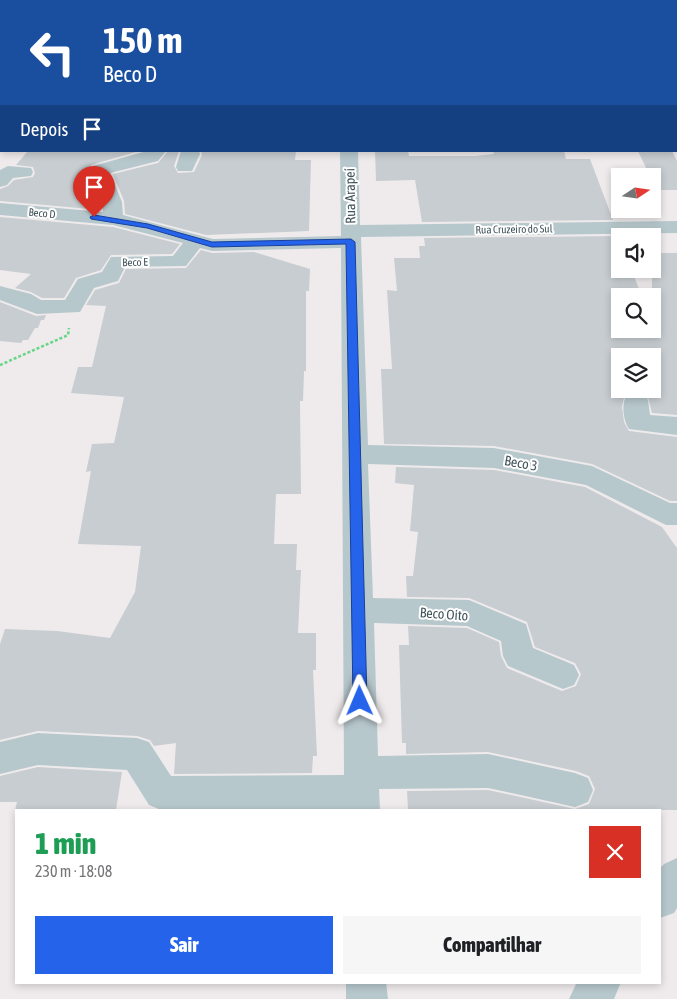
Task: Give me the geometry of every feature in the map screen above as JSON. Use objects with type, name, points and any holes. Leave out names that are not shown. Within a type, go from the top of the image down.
[{"type":"street","points":[[113,219],[112,202],[100,170],[152,157],[156,152]]},
{"type":"street","name":"Rua Arapeí","points":[[349,152],[362,792]]},
{"type":"street","points":[[0,181],[8,172],[24,172]]},
{"type":"street","name":"Beco D","points":[[0,209],[113,219],[148,226],[212,245],[351,236]]},
{"type":"street","name":"Rua Cruzeiro do Sul","points":[[351,236],[677,227]]},
{"type":"street","name":"Beco E","points":[[72,307],[86,284],[110,276],[118,262],[179,262],[196,240]]},
{"type":"street","points":[[0,292],[23,299],[37,307],[72,307]]},
{"type":"street","points":[[636,400],[638,423],[677,426]]},
{"type":"street","name":"Beco 3","points":[[354,454],[494,458],[592,476],[673,521]]},
{"type":"street","name":"Beco Oito","points":[[358,610],[469,614],[515,633],[519,656],[563,675]]},
{"type":"street","points":[[0,758],[38,748],[138,754],[162,792],[362,792],[488,771],[575,790]]},
{"type":"street","points":[[661,898],[677,877]]},
{"type":"street","points":[[366,984],[366,999]]},
{"type":"street","points":[[590,999],[599,984]]},
{"type":"path","points":[[0,365],[68,335],[72,307]]},
{"type":"building","points":[[27,152],[136,152],[91,165],[89,171],[101,210],[0,201],[0,189],[8,186],[14,180],[33,177],[35,173],[33,167],[16,165]]},
{"type":"building","points":[[167,152],[179,152],[174,166],[178,173],[194,172],[202,155],[201,152],[296,152],[295,160],[311,160],[309,231],[206,235],[125,214],[124,201],[113,174],[158,163]]},
{"type":"building","points":[[375,152],[408,152],[409,156],[475,156],[494,154],[493,152],[564,152],[566,159],[590,159],[613,220],[422,222],[415,180],[376,181]]},
{"type":"building","points":[[638,152],[672,152],[677,161],[677,190],[661,190],[661,168],[646,168]]},
{"type":"building","points":[[0,217],[113,227],[180,244],[172,254],[111,255],[101,270],[76,278],[64,298],[42,298],[31,292],[15,288],[31,274],[0,270]]},
{"type":"building","points":[[611,236],[611,278],[635,278],[639,288],[611,288],[611,338],[661,338],[661,288],[652,288],[652,278],[661,278],[661,253],[677,253],[677,415],[652,413],[648,398],[661,398],[661,348],[611,348],[611,398],[624,398],[622,407],[624,422],[629,431],[677,437],[677,501],[670,501],[592,464],[494,446],[384,444],[381,369],[392,369],[387,290],[397,291],[394,258],[420,258],[419,246],[425,246],[424,238]]},
{"type":"building","points":[[201,250],[212,253],[254,252],[310,269],[309,291],[306,291],[306,371],[304,371],[303,401],[300,401],[301,494],[276,494],[274,544],[297,544],[296,570],[301,570],[298,633],[316,633],[316,670],[313,670],[317,756],[313,756],[312,773],[174,774],[176,743],[154,746],[150,740],[137,736],[38,731],[0,740],[0,644],[5,629],[57,631],[110,638],[135,592],[141,546],[78,544],[91,471],[86,472],[92,444],[114,443],[124,397],[71,393],[78,367],[92,367],[106,306],[86,305],[95,290],[119,283],[126,269],[186,268]]},
{"type":"building","points":[[0,302],[36,316],[46,315],[28,340],[23,340],[21,343],[0,341]]},
{"type":"building","points":[[396,467],[494,470],[585,487],[662,527],[677,548],[677,810],[575,809],[589,804],[595,789],[589,776],[576,771],[488,752],[406,754],[406,743],[402,743],[399,645],[409,645],[408,626],[467,628],[499,642],[501,656],[507,668],[562,691],[576,686],[581,674],[575,663],[535,647],[527,622],[469,598],[407,597],[406,576],[413,576],[418,532],[410,531],[414,485],[395,483]]},
{"type":"building","points":[[38,767],[122,772],[116,809],[15,809],[17,802],[0,802],[0,776]]},
{"type":"building","points":[[488,790],[575,809],[408,809],[407,791]]},
{"type":"route","points":[[94,217],[148,226],[212,245],[351,242],[360,701]]}]
